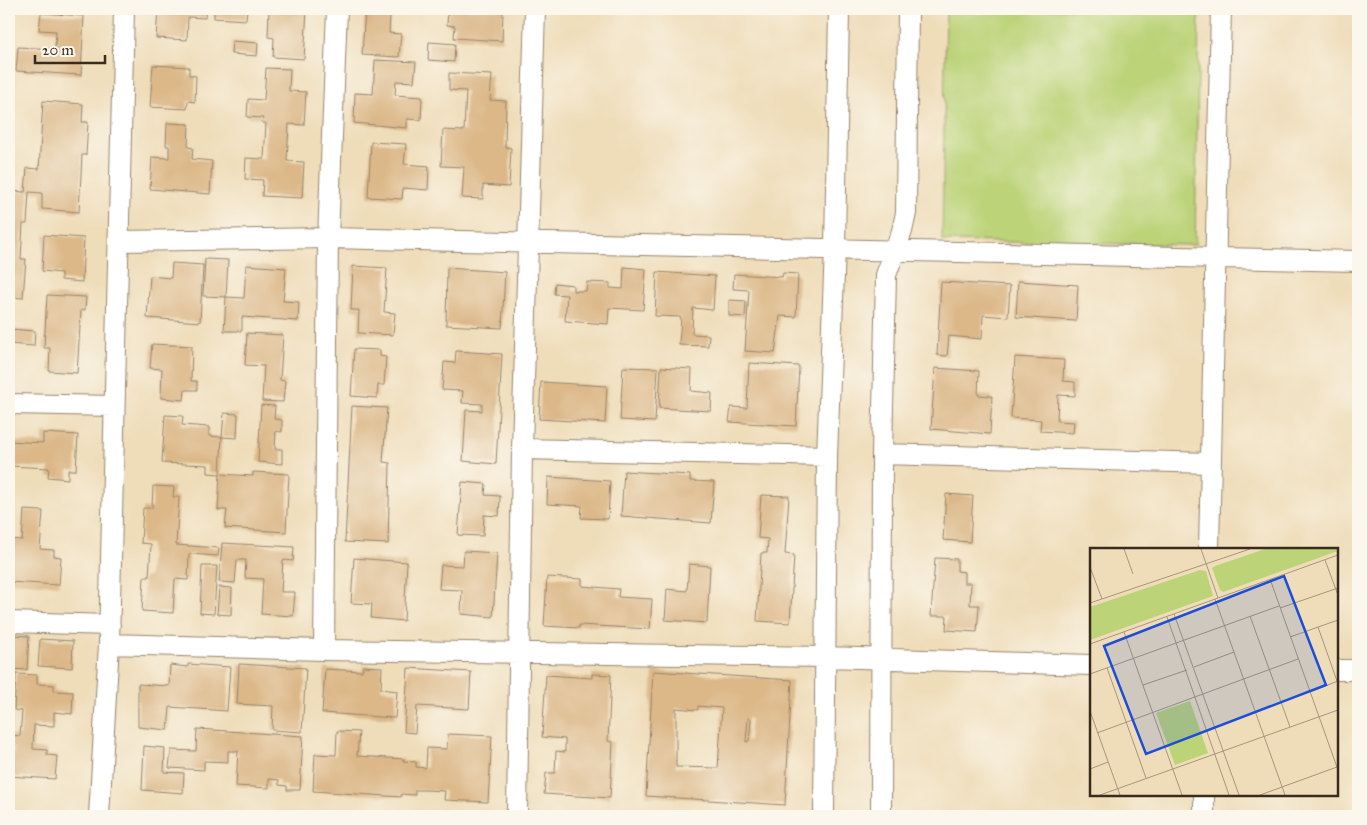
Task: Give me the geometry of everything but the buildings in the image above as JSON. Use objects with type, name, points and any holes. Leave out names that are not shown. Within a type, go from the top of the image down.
[{"type":"street","points":[[99,816],[110,635],[124,9]]},
{"type":"street","points":[[324,650],[328,238],[337,9]]},
{"type":"street","points":[[517,816],[521,653],[522,449],[535,9]]},
{"type":"street","points":[[824,816],[827,456],[835,248],[839,9]]},
{"type":"street","points":[[881,816],[882,454],[886,275],[902,231],[906,213],[908,9]]},
{"type":"street","points":[[1209,548],[1220,9]]},
{"type":"street","points":[[118,241],[328,238],[835,248],[893,252],[1358,262]]},
{"type":"street","points":[[9,404],[114,406]]},
{"type":"street","points":[[522,449],[827,456]]},
{"type":"street","points":[[882,454],[1211,463]]},
{"type":"street","points":[[9,622],[110,635],[324,650],[826,657],[1090,665]]},
{"type":"street","points":[[1337,670],[1358,670]]},
{"type":"street","points":[[1204,795],[1204,816]]},
{"type":"green space","points":[[946,9],[1199,9],[1195,245],[942,241]]}]
